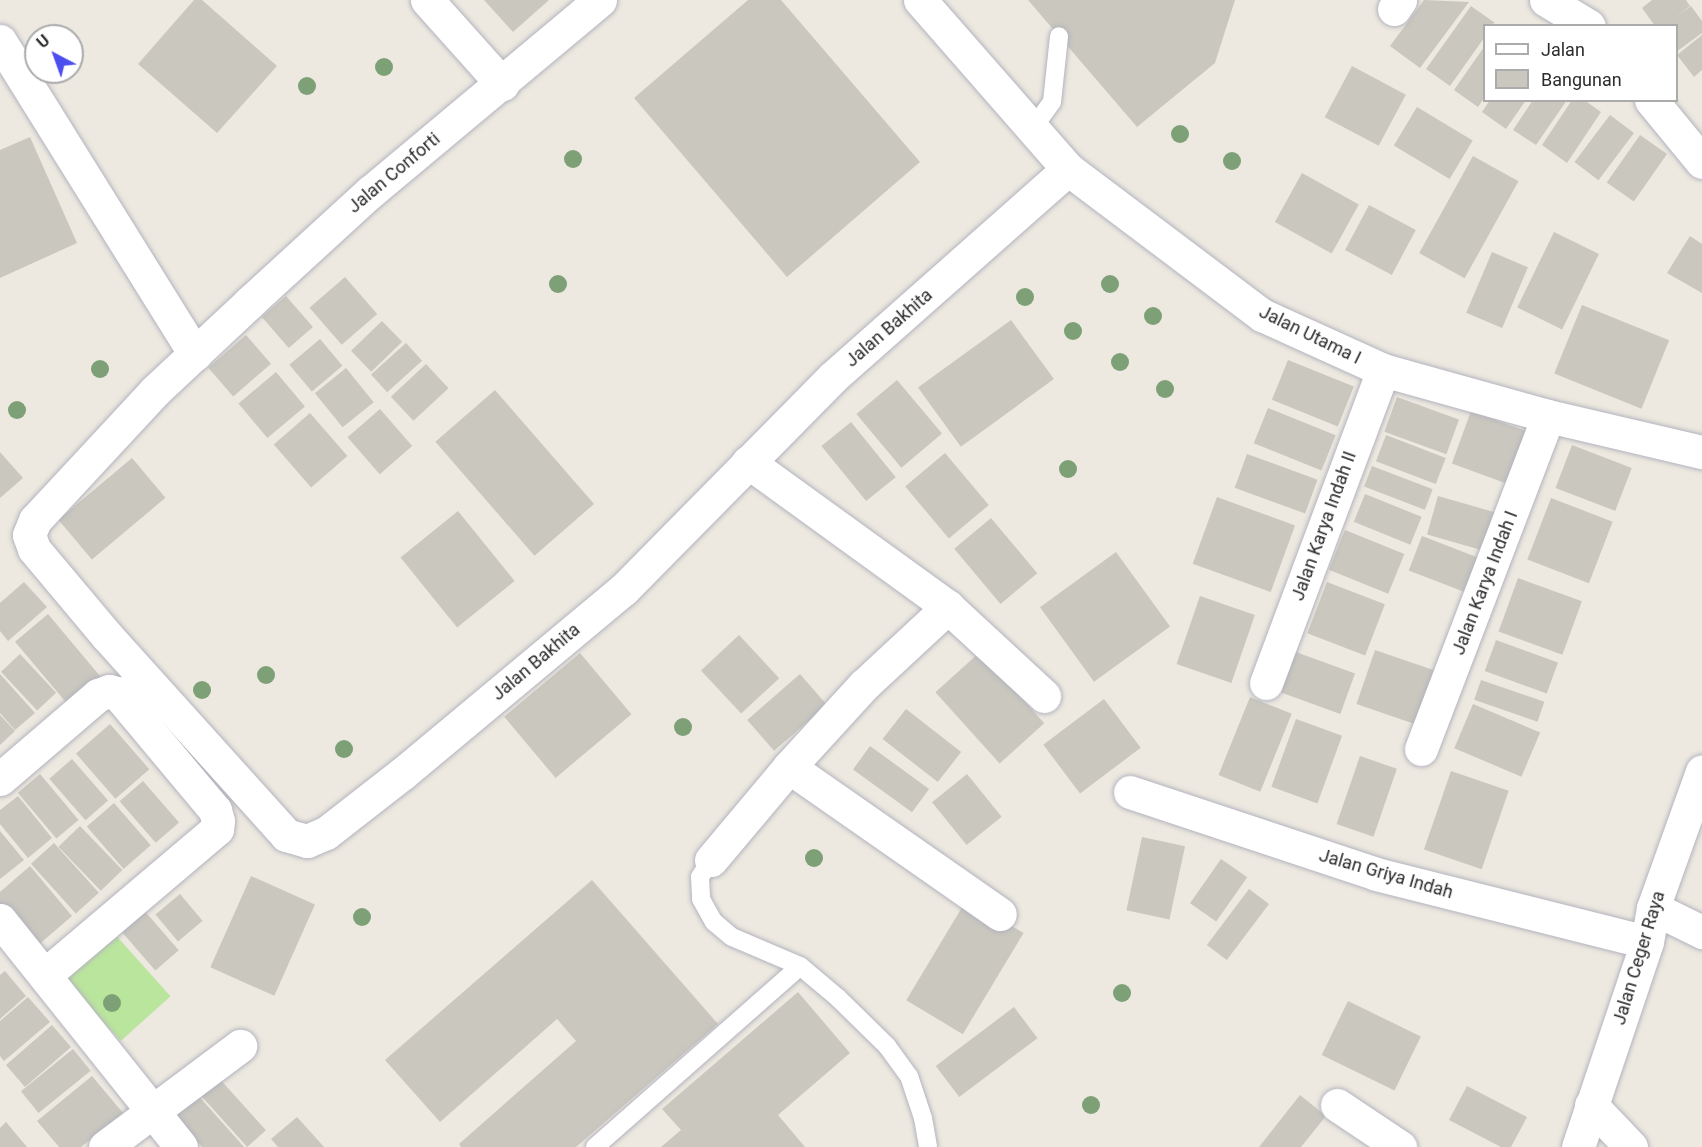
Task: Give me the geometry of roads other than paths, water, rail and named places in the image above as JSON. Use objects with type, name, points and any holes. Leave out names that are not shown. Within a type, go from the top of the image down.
[{"type":"street","points":[[427,0],[502,84]]},
{"type":"street","name":"Jalan Conforti","points":[[35,520],[155,391],[370,192],[600,0]]},
{"type":"street","name":"Jalan Utama I","points":[[920,0],[1068,169],[1262,315],[1383,370],[1548,416],[1702,452]]},
{"type":"street","points":[[1546,0],[1587,24]]},
{"type":"street","points":[[1573,0],[1589,24]]},
{"type":"street","points":[[0,41],[195,354]]},
{"type":"street","points":[[1654,102],[1702,162]]},
{"type":"street","name":"Jalan Bakhita","points":[[35,520],[29,535],[34,549],[107,636],[286,835],[307,841],[326,833],[403,773],[623,590],[833,377],[1068,169]]},
{"type":"street","name":"Jalan Karya Indah II","points":[[1266,683],[1383,370]]},
{"type":"street","name":"Jalan Karya Indah I","points":[[1421,750],[1548,416]]},
{"type":"street","points":[[748,462],[948,608],[1044,696]]},
{"type":"street","points":[[711,860],[789,767],[864,685],[948,608]]},
{"type":"street","points":[[0,779],[98,695],[108,691],[117,693],[215,810],[218,820],[217,829],[45,975]]},
{"type":"street","points":[[789,767],[1000,914]]},
{"type":"street","name":"Jalan Ceger Raya","points":[[1578,1147],[1647,942],[1653,908],[1702,771]]},
{"type":"street","name":"Jalan Griya Indah","points":[[1130,792],[1376,873],[1647,942]]},
{"type":"street","points":[[1653,908],[1702,932]]},
{"type":"street","points":[[0,920],[181,1147]]},
{"type":"street","points":[[105,1147],[240,1046]]},
{"type":"street","points":[[1336,1105],[1400,1147]]},
{"type":"street","points":[[1591,1105],[1631,1147]]},
{"type":"lane","points":[[1033,128],[1052,102],[1059,36]]},
{"type":"lane","points":[[711,860],[700,877],[701,899],[714,922],[732,938],[800,966],[838,998],[887,1046],[909,1076],[923,1118],[928,1147]]},
{"type":"lane","points":[[596,1147],[800,966]]}]
